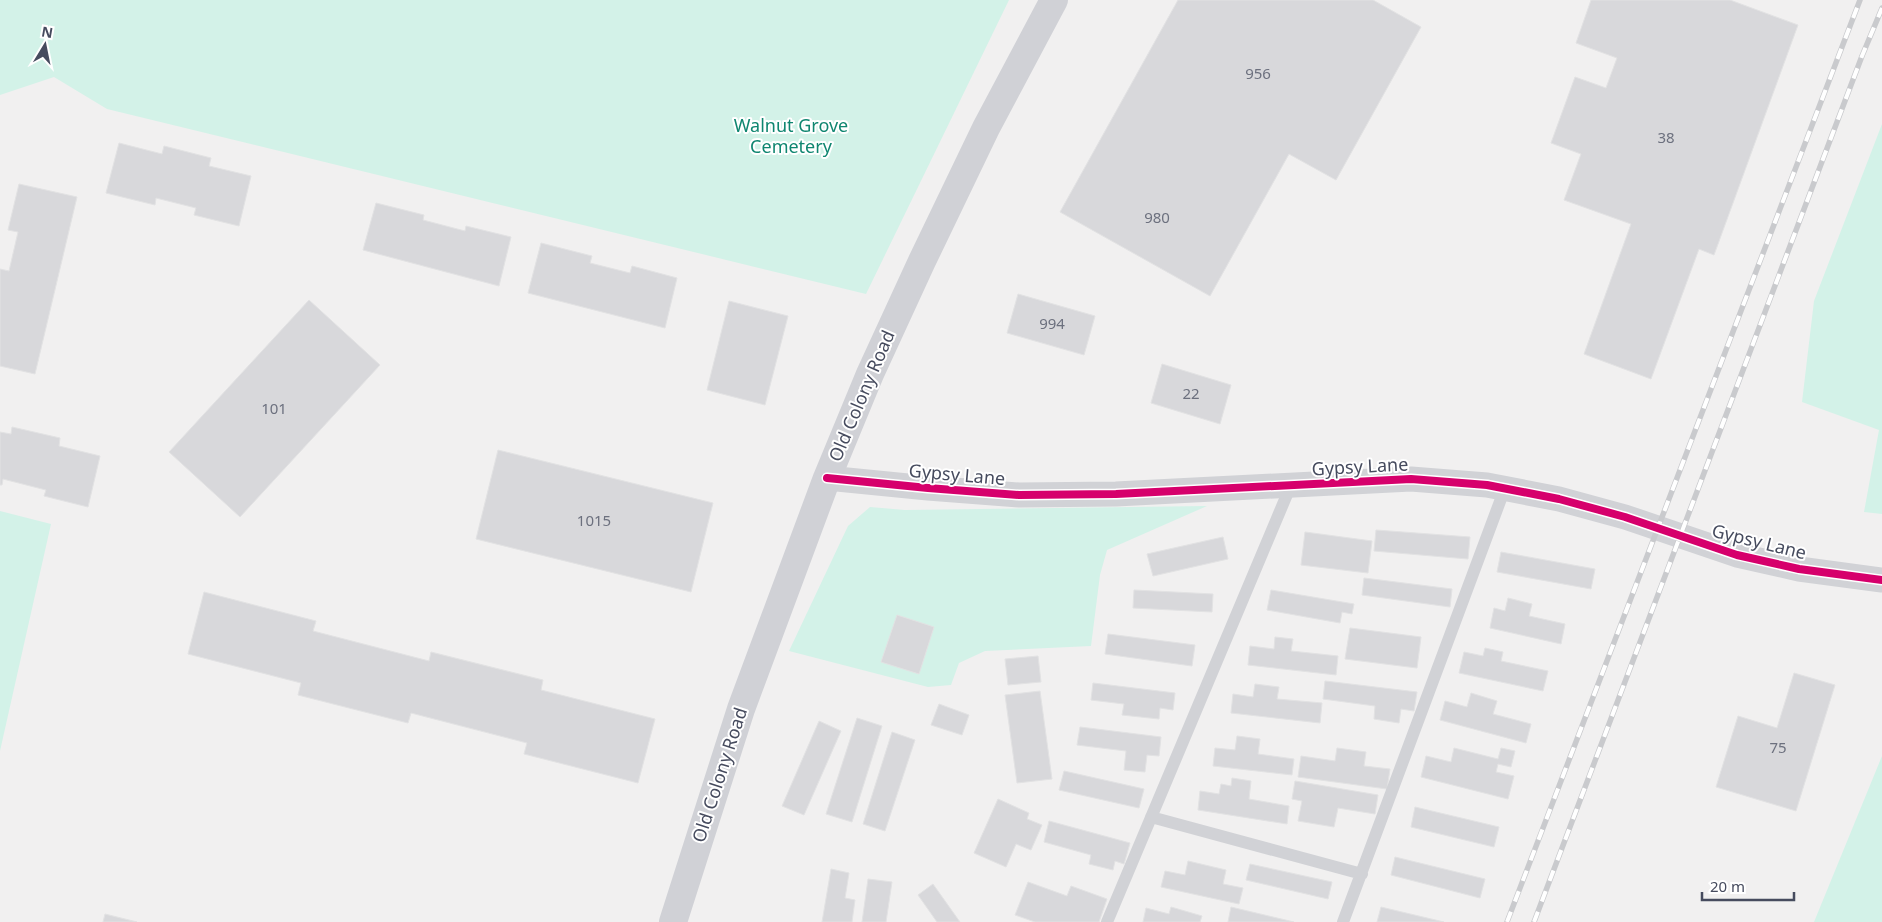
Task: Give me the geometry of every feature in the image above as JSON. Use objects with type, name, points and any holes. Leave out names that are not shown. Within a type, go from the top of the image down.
[{"type":"main road","name":"Old Colony Road","points":[[673,922],[741,709],[827,478],[870,374],[922,261],[986,128],[1054,0]]},
{"type":"street","name":"Gypsy Lane","points":[[827,478],[1019,495],[1116,494],[1410,479],[1487,485],[1559,499],[1625,517],[1737,555],[1799,569],[1882,580]]},
{"type":"lane","points":[[1107,922],[1290,485]]},
{"type":"lane","points":[[1343,922],[1505,488]]},
{"type":"lane","points":[[1151,818],[1362,874]]},
{"type":"green space","name":"Walnut Grove Cemetery","points":[[0,0],[1009,0],[866,294],[107,109],[54,77],[0,95]]},
{"type":"green space","points":[[1882,124],[1882,514],[1864,512],[1879,430],[1802,402],[1814,301]]},
{"type":"green space","points":[[1207,506],[1107,550],[1100,575],[1091,646],[985,651],[959,663],[951,685],[928,687],[789,651],[848,526],[870,507],[905,510]]},
{"type":"green space","points":[[0,511],[51,524],[0,751]]},
{"type":"green space","points":[[1882,756],[1882,922],[1814,922]]},
{"type":"building","points":[[1178,0],[1373,0],[1421,27],[1336,180],[1289,154],[1210,296],[1060,212]]},
{"type":"building","points":[[1591,0],[1730,0],[1798,25],[1714,255],[1699,249],[1651,379],[1584,354],[1631,224],[1564,200],[1581,154],[1551,143],[1575,77],[1606,88],[1617,58],[1576,43]]},
{"type":"building","points":[[119,143],[162,154],[164,146],[211,158],[209,166],[251,176],[239,226],[194,215],[196,208],[156,198],[155,205],[106,193]]},
{"type":"building","points":[[19,184],[77,197],[35,374],[0,366],[0,269],[9,271],[18,232],[8,230]]},
{"type":"building","points":[[376,203],[424,215],[423,220],[465,231],[466,226],[511,237],[499,286],[363,250]]},
{"type":"building","points":[[541,243],[592,256],[590,263],[630,273],[632,266],[677,278],[665,328],[528,293]]},
{"type":"building","points":[[1018,294],[1095,316],[1084,355],[1007,333]]},
{"type":"building","points":[[309,300],[380,365],[240,517],[169,452]]},
{"type":"building","points":[[729,301],[788,316],[765,405],[707,390]]},
{"type":"building","points":[[1162,364],[1231,385],[1220,424],[1151,403]]},
{"type":"building","points":[[12,427],[60,438],[59,446],[100,456],[88,507],[44,496],[46,490],[3,479],[2,485],[0,485],[0,432],[11,434]]},
{"type":"building","points":[[498,450],[713,503],[691,592],[476,539]]},
{"type":"building","points":[[1376,530],[1470,537],[1468,559],[1374,551]]},
{"type":"building","points":[[1305,532],[1372,541],[1368,573],[1301,565]]},
{"type":"building","points":[[1223,537],[1228,559],[1153,576],[1147,554]]},
{"type":"building","points":[[1501,552],[1595,569],[1591,589],[1497,572]]},
{"type":"building","points":[[1364,578],[1452,589],[1450,607],[1362,595]]},
{"type":"building","points":[[1134,590],[1213,594],[1212,612],[1133,608]]},
{"type":"building","points":[[1271,590],[1354,604],[1352,614],[1342,612],[1340,623],[1267,610]]},
{"type":"building","points":[[204,592],[316,621],[313,631],[429,661],[431,652],[543,680],[541,690],[655,719],[638,783],[524,754],[527,743],[411,713],[408,723],[298,695],[301,683],[188,654]]},
{"type":"building","points":[[1508,598],[1532,604],[1529,616],[1565,624],[1561,644],[1490,628],[1494,608],[1505,611]]},
{"type":"building","points":[[897,615],[934,627],[919,674],[881,662]]},
{"type":"building","points":[[1350,628],[1421,637],[1417,668],[1345,659]]},
{"type":"building","points":[[1108,634],[1195,645],[1192,666],[1105,654]]},
{"type":"building","points":[[1275,637],[1293,639],[1291,651],[1338,656],[1336,675],[1248,665],[1250,646],[1274,649]]},
{"type":"building","points":[[1485,648],[1503,652],[1501,661],[1548,671],[1543,691],[1459,673],[1464,652],[1483,656]]},
{"type":"building","points":[[1038,656],[1041,682],[1008,685],[1005,659]]},
{"type":"building","points":[[1794,673],[1835,685],[1796,811],[1716,787],[1738,716],[1777,728]]},
{"type":"building","points":[[1325,681],[1417,692],[1414,711],[1401,709],[1399,723],[1374,719],[1375,706],[1323,699]]},
{"type":"building","points":[[1093,683],[1175,693],[1173,710],[1160,708],[1159,719],[1122,715],[1124,704],[1091,700]]},
{"type":"building","points":[[1255,684],[1279,687],[1277,699],[1322,703],[1320,723],[1231,713],[1233,694],[1253,697]]},
{"type":"building","points":[[1040,691],[1052,779],[1017,783],[1005,695]]},
{"type":"building","points":[[1471,693],[1497,701],[1493,714],[1531,724],[1526,743],[1440,720],[1445,701],[1467,707]]},
{"type":"building","points":[[939,704],[969,715],[962,735],[931,725]]},
{"type":"building","points":[[857,718],[882,726],[852,822],[826,814]]},
{"type":"building","points":[[819,721],[841,731],[804,815],[782,806]]},
{"type":"building","points":[[1080,727],[1161,737],[1159,756],[1147,755],[1145,772],[1124,770],[1126,751],[1077,745]]},
{"type":"building","points":[[892,732],[915,740],[885,831],[863,824]]},
{"type":"building","points":[[1237,736],[1260,739],[1258,754],[1294,759],[1292,775],[1213,766],[1215,748],[1235,750]]},
{"type":"building","points":[[1337,748],[1366,752],[1364,766],[1390,769],[1387,789],[1298,777],[1301,756],[1335,761]]},
{"type":"building","points":[[1454,748],[1498,759],[1501,748],[1515,751],[1511,767],[1498,764],[1496,772],[1514,776],[1508,799],[1421,777],[1426,756],[1451,762]]},
{"type":"building","points":[[1064,771],[1144,789],[1139,808],[1059,790]]},
{"type":"building","points":[[1232,778],[1251,781],[1249,799],[1289,806],[1287,824],[1198,810],[1200,791],[1219,794],[1221,784],[1231,786]]},
{"type":"building","points":[[1295,781],[1378,795],[1375,814],[1338,808],[1334,827],[1298,821],[1302,801],[1292,799]]},
{"type":"building","points":[[998,799],[1029,813],[1027,819],[1042,825],[1031,850],[1016,844],[1006,867],[974,853]]},
{"type":"building","points":[[1415,807],[1499,827],[1494,847],[1411,827]]},
{"type":"building","points":[[1049,821],[1130,843],[1124,864],[1115,861],[1113,870],[1089,864],[1091,855],[1044,842]]},
{"type":"building","points":[[1395,857],[1485,879],[1480,898],[1391,875]]},
{"type":"building","points":[[1188,861],[1226,870],[1223,884],[1243,888],[1239,904],[1161,887],[1165,871],[1185,875]]},
{"type":"building","points":[[1250,864],[1332,882],[1328,899],[1246,880]]},
{"type":"building","points":[[831,869],[849,873],[845,898],[855,900],[852,922],[822,922]]},
{"type":"building","points":[[868,879],[892,882],[886,922],[862,922]]},
{"type":"building","points":[[1028,882],[1067,896],[1071,886],[1107,899],[1099,922],[1035,922],[1015,915]]},
{"type":"building","points":[[933,884],[960,922],[937,922],[918,895]]},
{"type":"building","points":[[1171,907],[1202,916],[1200,922],[1143,922],[1146,908],[1169,914]]},
{"type":"building","points":[[1231,907],[1294,922],[1228,922]]},
{"type":"building","points":[[1381,907],[1444,922],[1377,922]]},
{"type":"building","points":[[105,914],[137,922],[103,922]]},
{"type":"railway","points":[[1507,922],[1860,0]]},
{"type":"railway","points":[[1534,922],[1862,56],[1882,8]]},
{"type":"cycle path","points":[[827,478],[1019,495],[1116,494],[1411,479],[1487,485],[1559,499],[1625,517],[1737,555],[1799,569],[1882,580]]}]
